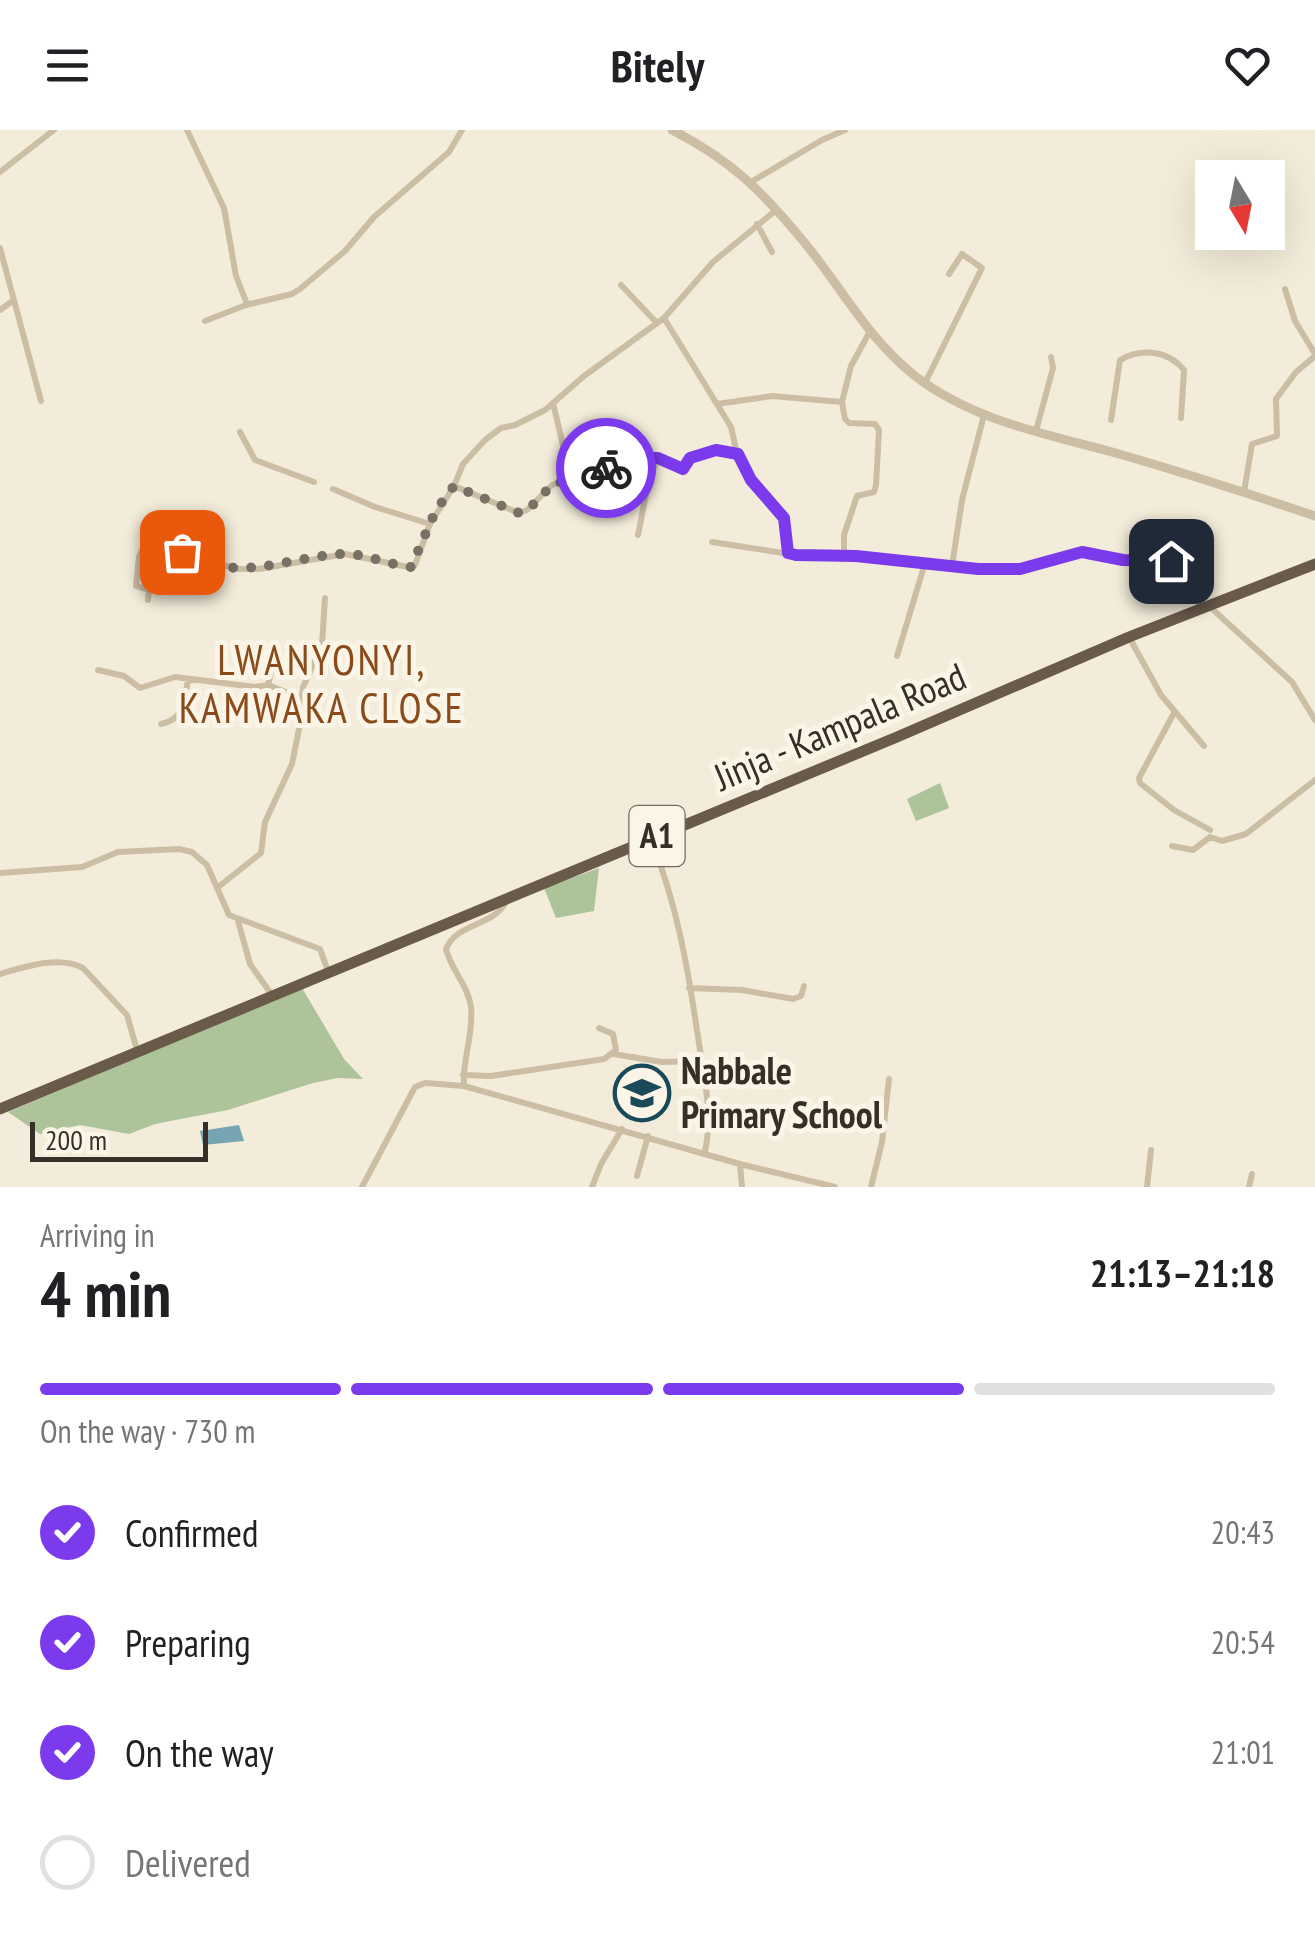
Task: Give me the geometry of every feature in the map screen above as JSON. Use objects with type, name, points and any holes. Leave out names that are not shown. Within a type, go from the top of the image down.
[{"type":"highway","name":"Jinja - Kampala Road","points":[[0,1109],[1204,606],[1315,564]]},
{"type":"street","points":[[0,172],[54,130]]},
{"type":"street","points":[[187,130],[224,208],[236,276],[248,304]]},
{"type":"street","points":[[206,322],[248,304],[288,296],[300,289],[448,152],[462,130]]},
{"type":"street","points":[[672,130],[720,156],[751,182],[805,243],[870,332],[925,383],[984,415],[1315,516]]},
{"type":"street","points":[[751,182],[845,130]]},
{"type":"street","points":[[148,600],[149,590],[136,586],[139,557],[148,537],[192,558],[240,569],[345,554],[408,567],[415,565],[430,524],[463,464],[485,440],[501,428],[531,419],[661,320],[713,262],[775,210]]},
{"type":"street","points":[[757,224],[772,252]]},
{"type":"street","points":[[0,248],[41,401]]},
{"type":"street","points":[[925,383],[982,268],[964,254],[949,274]]},
{"type":"street","points":[[621,285],[661,320],[732,427],[738,454],[751,480],[784,518],[788,553]]},
{"type":"street","points":[[1244,492],[1252,444],[1277,436],[1276,399],[1315,355],[1295,320],[1285,288]]},
{"type":"street","points":[[0,310],[14,300]]},
{"type":"street","points":[[844,555],[844,535],[857,496],[874,492],[876,485],[880,430],[874,424],[849,422],[842,402],[851,366],[870,332]]},
{"type":"street","points":[[1111,420],[1120,360],[1134,354],[1154,353],[1174,358],[1183,368],[1181,418]]},
{"type":"street","points":[[1035,432],[1052,368],[1051,356]]},
{"type":"street","points":[[717,404],[772,396],[842,402]]},
{"type":"street","points":[[554,403],[571,480]]},
{"type":"street","points":[[952,566],[962,500],[984,415]]},
{"type":"street","points":[[240,432],[256,460],[314,482]]},
{"type":"street","points":[[454,486],[519,513],[528,510],[552,485],[636,459],[658,458],[683,469],[690,458],[716,450],[738,454]]},
{"type":"street","points":[[638,535],[658,458]]},
{"type":"street","points":[[333,489],[430,524]]},
{"type":"street","points":[[712,542],[788,553],[1020,569],[1082,552],[1123,560],[1171,561],[1185,567],[1204,606],[1292,682],[1315,720]]},
{"type":"street","points":[[896,656],[925,563]]},
{"type":"street","points":[[217,888],[261,853],[265,822],[292,764],[306,676],[322,645],[325,598]]},
{"type":"street","points":[[1129,638],[1174,714],[1204,746]]},
{"type":"street","points":[[268,685],[277,657]]},
{"type":"street","points":[[98,670],[124,676],[140,688],[175,677],[255,687],[268,685],[301,698]]},
{"type":"street","points":[[161,724],[179,715],[185,706],[188,680]]},
{"type":"street","points":[[1174,714],[1140,783],[1174,810],[1210,830]]},
{"type":"street","points":[[1172,846],[1193,850],[1210,837],[1234,840],[1315,780]]},
{"type":"street","points":[[650,839],[668,881],[690,988],[709,1107],[705,1152]]},
{"type":"street","points":[[0,873],[82,867],[118,852],[179,849],[207,865],[229,915],[320,949],[328,971]]},
{"type":"street","points":[[464,1086],[471,1004],[446,949],[452,937],[500,912],[506,900]]},
{"type":"street","points":[[237,920],[250,964],[272,995]]},
{"type":"street","points":[[0,974],[63,962],[82,968],[126,1015],[138,1052]]},
{"type":"street","points":[[690,988],[742,990],[793,999],[801,996],[804,986]]},
{"type":"street","points":[[599,1028],[612,1034],[616,1043],[613,1054]]},
{"type":"street","points":[[463,1075],[491,1076],[604,1059],[613,1054],[662,1062],[702,1061]]},
{"type":"street","points":[[871,1187],[882,1142],[889,1079]]},
{"type":"street","points":[[362,1187],[415,1088],[425,1083],[464,1086],[835,1187]]},
{"type":"street","points":[[592,1187],[622,1129]]},
{"type":"street","points":[[637,1176],[648,1136]]},
{"type":"street","points":[[1147,1187],[1150,1150]]},
{"type":"street","points":[[740,1164],[742,1187]]},
{"type":"street","points":[[1249,1187],[1252,1174]]},
{"type":"green space","points":[[940,783],[949,808],[916,821],[907,799]]},
{"type":"green space","points":[[599,868],[594,911],[556,918],[544,888]]},
{"type":"green space","points":[[302,988],[344,1059],[363,1079],[313,1083],[228,1110],[155,1124],[129,1134],[80,1125],[40,1134],[8,1112]]},
{"type":"water","points":[[239,1125],[244,1141],[203,1145],[200,1131]]},
{"type":"way so far","points":[[182,552],[240,569],[345,554],[411,567],[436,510],[454,486],[519,513],[528,510],[552,485],[606,468]]},
{"type":"place","name":"Nabbale Primary School","points":[[642,1093]]},
{"type":"district","name":"LWANYONYI, KAMWAKA CLOSE","points":[[322,684]]},
{"type":"route","points":[[606,468],[636,459],[658,458],[683,469],[686,460],[716,450],[738,454],[758,490],[784,518],[788,553],[796,555],[856,556],[978,569],[1020,569],[1082,552],[1123,560],[1171,561]]}]
